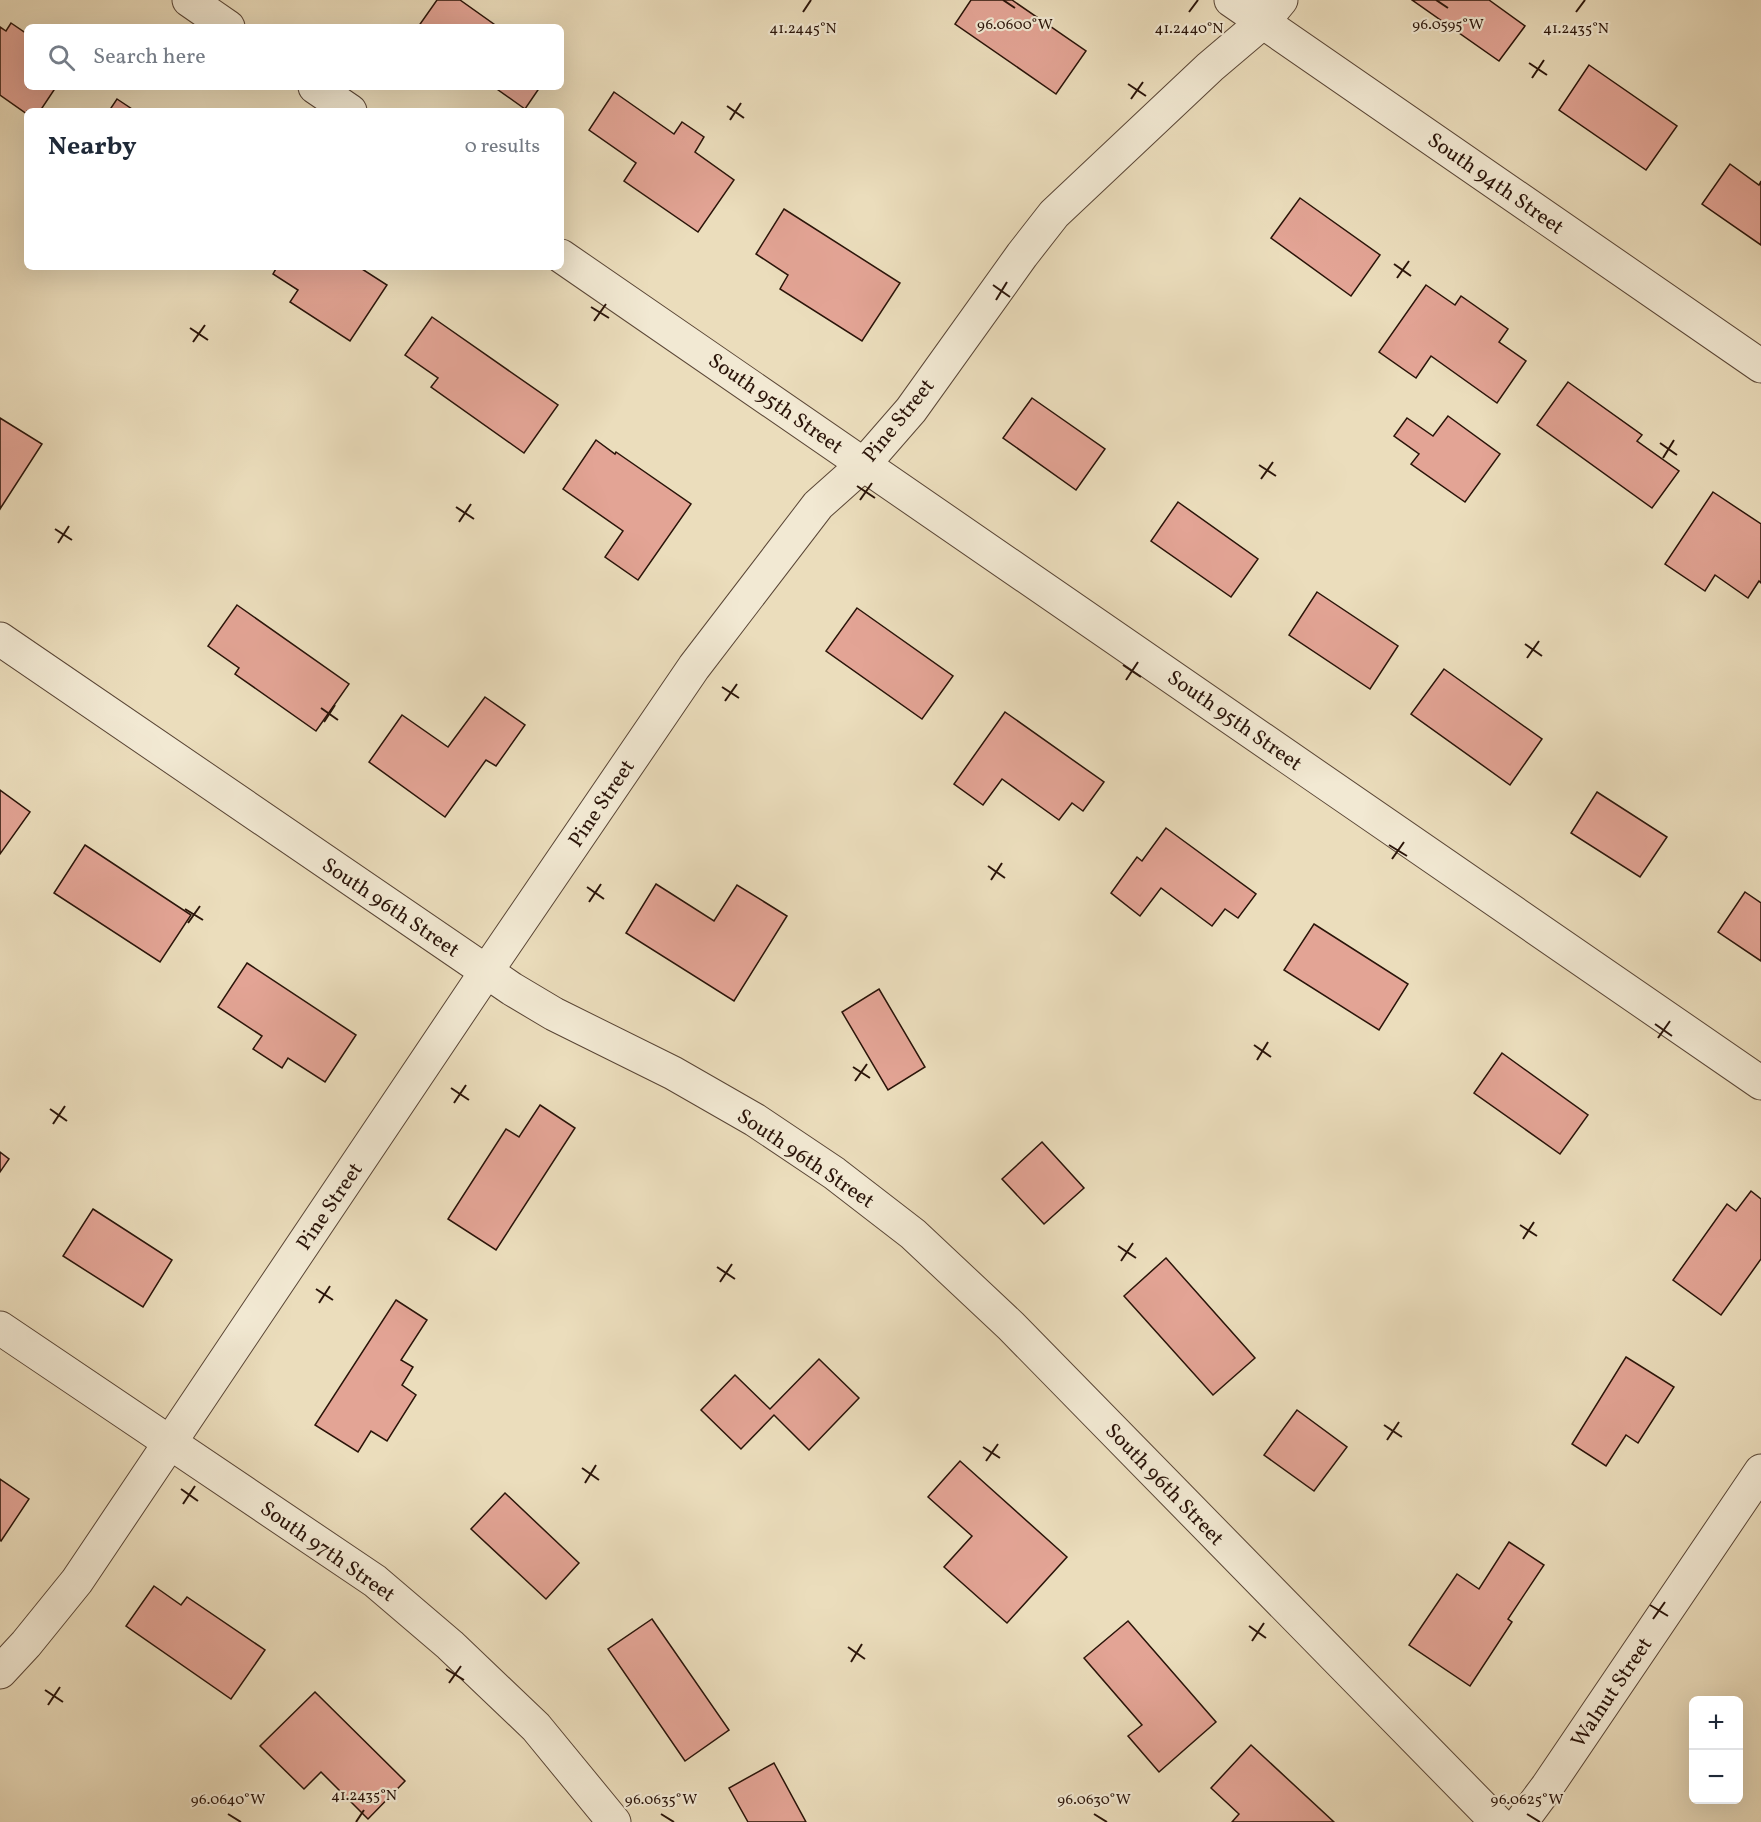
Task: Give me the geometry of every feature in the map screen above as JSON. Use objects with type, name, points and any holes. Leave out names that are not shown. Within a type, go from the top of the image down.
[{"type":"street","points":[[189,0],[224,24]]},
{"type":"street","name":"South 94th Street","points":[[1231,0],[1272,11],[1761,366]]},
{"type":"street","name":"Pine Street","points":[[0,1672],[77,1581],[694,667],[818,505],[864,464],[911,410],[1054,214],[1272,11]]},
{"type":"street","points":[[319,90],[346,108]]},
{"type":"street","name":"South 95th Street","points":[[564,258],[1761,1083]]},
{"type":"street","name":"South 96th Street","points":[[0,639],[486,972],[555,1014],[673,1073],[755,1120],[834,1173],[913,1234],[1011,1326],[1497,1822]]},
{"type":"street","name":"South 97th Street","points":[[0,1328],[375,1581],[450,1645],[536,1727],[614,1822]]},
{"type":"street","name":"Walnut Street","points":[[1521,1822],[1761,1471]]},
{"type":"building","points":[[437,0],[460,0],[494,24],[420,24]]},
{"type":"building","points":[[971,0],[1012,0],[1086,51],[1056,94],[955,24]]},
{"type":"building","points":[[1412,0],[1489,0],[1525,26],[1499,61]]},
{"type":"building","points":[[11,23],[24,32],[24,90],[54,90],[42,108],[24,108],[24,112],[0,95],[0,27],[6,31]]},
{"type":"building","points":[[1589,65],[1677,126],[1646,170],[1559,110]]},
{"type":"building","points":[[498,90],[538,90],[524,108]]},
{"type":"building","points":[[614,92],[674,134],[682,122],[704,137],[695,152],[734,180],[698,232],[624,181],[636,163],[589,130]]},
{"type":"building","points":[[117,99],[130,108],[111,108]]},
{"type":"building","points":[[1730,164],[1759,185],[1761,181],[1761,245],[1702,204]]},
{"type":"building","points":[[1300,198],[1380,255],[1351,296],[1271,238]]},
{"type":"building","points":[[784,209],[900,283],[862,341],[780,289],[788,275],[756,254]]},
{"type":"building","points":[[275,270],[364,270],[387,285],[350,341],[290,302],[298,290],[273,274]]},
{"type":"building","points":[[1426,285],[1455,305],[1461,296],[1508,329],[1499,342],[1526,361],[1497,403],[1431,356],[1416,378],[1379,352]]},
{"type":"building","points":[[432,317],[558,405],[524,453],[431,387],[438,378],[405,355]]},
{"type":"building","points":[[1568,382],[1642,435],[1637,441],[1679,471],[1652,508],[1537,425]]},
{"type":"building","points":[[1032,398],[1105,449],[1076,490],[1003,438]]},
{"type":"building","points":[[1448,416],[1500,454],[1465,502],[1411,464],[1419,454],[1394,436],[1407,418],[1433,436]]},
{"type":"building","points":[[0,418],[42,444],[0,509]]},
{"type":"building","points":[[596,440],[691,504],[638,580],[605,557],[623,531],[563,489]]},
{"type":"building","points":[[1713,492],[1761,524],[1761,583],[1759,581],[1748,598],[1715,575],[1705,591],[1665,564]]},
{"type":"building","points":[[1178,502],[1258,559],[1231,597],[1151,541]]},
{"type":"building","points":[[1317,592],[1398,646],[1370,689],[1289,635]]},
{"type":"building","points":[[237,605],[349,684],[316,731],[235,674],[239,668],[208,646]]},
{"type":"building","points":[[857,608],[953,676],[922,719],[826,651]]},
{"type":"building","points":[[1444,669],[1542,739],[1510,785],[1411,714]]},
{"type":"building","points":[[485,697],[525,725],[496,766],[486,760],[445,817],[369,762],[402,715],[448,747]]},
{"type":"building","points":[[1005,712],[1104,782],[1083,811],[1072,803],[1059,820],[1002,779],[983,805],[954,784]]},
{"type":"building","points":[[0,790],[30,812],[0,854]]},
{"type":"building","points":[[1597,792],[1667,837],[1640,877],[1571,833]]},
{"type":"building","points":[[1166,828],[1256,894],[1238,918],[1225,909],[1212,926],[1161,888],[1140,916],[1111,893],[1137,857],[1142,861]]},
{"type":"building","points":[[85,845],[191,915],[160,962],[54,893]]},
{"type":"building","points":[[656,884],[714,921],[737,885],[787,916],[734,1001],[626,933]]},
{"type":"building","points":[[1745,892],[1761,903],[1761,961],[1718,932]]},
{"type":"building","points":[[1314,924],[1408,984],[1379,1030],[1284,970]]},
{"type":"building","points":[[247,963],[356,1035],[325,1082],[288,1058],[282,1068],[253,1049],[262,1036],[218,1007]]},
{"type":"building","points":[[879,989],[925,1067],[888,1090],[842,1012]]},
{"type":"building","points":[[1502,1053],[1588,1115],[1560,1154],[1474,1093]]},
{"type":"building","points":[[540,1105],[575,1128],[496,1250],[448,1219],[506,1129],[519,1137]]},
{"type":"building","points":[[1042,1142],[1084,1188],[1044,1224],[1002,1179]]},
{"type":"building","points":[[0,1152],[9,1159],[0,1172]]},
{"type":"building","points":[[1751,1191],[1761,1199],[1761,1259],[1721,1315],[1673,1280],[1727,1204],[1736,1211]]},
{"type":"building","points":[[93,1209],[172,1260],[143,1307],[63,1256]]},
{"type":"building","points":[[1166,1258],[1255,1358],[1213,1395],[1124,1296]]},
{"type":"building","points":[[396,1300],[427,1320],[401,1360],[413,1367],[402,1385],[416,1395],[387,1441],[371,1431],[358,1452],[315,1425]]},
{"type":"building","points":[[1626,1357],[1674,1387],[1638,1443],[1626,1435],[1606,1466],[1572,1444]]},
{"type":"building","points":[[819,1359],[859,1398],[809,1450],[774,1415],[741,1449],[701,1410],[735,1375],[770,1409]]},
{"type":"building","points":[[1297,1410],[1347,1447],[1314,1491],[1264,1455]]},
{"type":"building","points":[[960,1461],[1067,1557],[1007,1623],[944,1567],[972,1536],[928,1497]]},
{"type":"building","points":[[0,1479],[29,1499],[1,1541],[0,1540]]},
{"type":"building","points":[[505,1493],[579,1563],[546,1599],[471,1529]]},
{"type":"building","points":[[1509,1542],[1544,1565],[1508,1619],[1512,1622],[1470,1686],[1409,1645],[1457,1574],[1479,1589]]},
{"type":"building","points":[[154,1586],[181,1605],[187,1597],[265,1650],[231,1699],[126,1626]]},
{"type":"building","points":[[652,1619],[729,1730],[685,1761],[608,1649]]},
{"type":"building","points":[[1128,1621],[1216,1722],[1159,1772],[1128,1736],[1142,1725],[1084,1658]]},
{"type":"building","points":[[315,1692],[405,1781],[368,1819],[321,1772],[304,1789],[260,1746]]},
{"type":"building","points":[[1251,1745],[1334,1822],[1232,1822],[1239,1814],[1211,1788]]},
{"type":"building","points":[[774,1763],[806,1822],[748,1822],[729,1788]]}]
